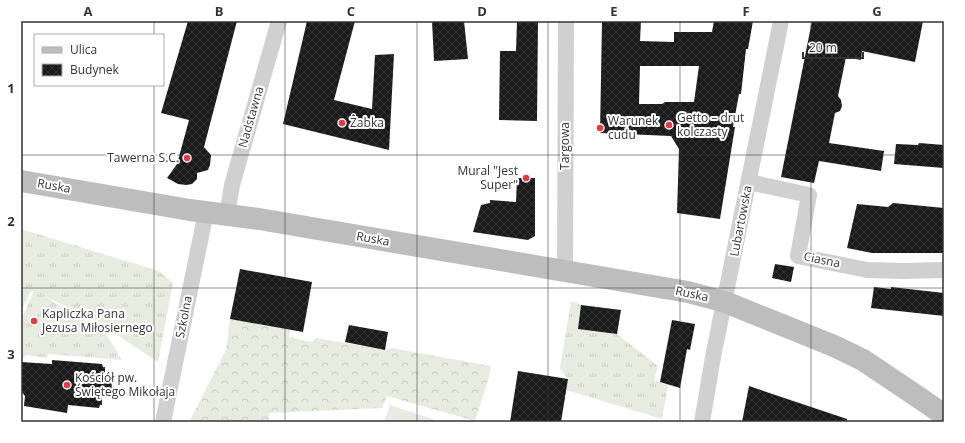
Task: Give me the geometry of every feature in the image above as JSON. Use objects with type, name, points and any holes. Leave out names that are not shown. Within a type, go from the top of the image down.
[{"type":"street","name":"Nadstawna","points":[[216,213],[232,185],[279,21]]},
{"type":"street","name":"Targowa","points":[[565,271],[566,21]]},
{"type":"street","name":"Lubartowska","points":[[702,422],[713,357],[781,21]]},
{"type":"street","name":"Ruska","points":[[21,181],[259,219],[688,292],[725,302],[827,343],[863,360],[944,415]]},
{"type":"street","name":"Ciasna","points":[[748,182],[809,195],[798,256],[867,270],[944,270]]},
{"type":"street","name":"Szkolna","points":[[163,422],[181,332],[216,213]]},
{"type":"green space","points":[[21,229],[159,271],[173,283],[158,362],[93,319],[42,295],[105,332],[122,360],[48,354],[47,358],[26,355],[21,361],[21,320],[34,291],[31,291],[21,311]]},
{"type":"green space","points":[[571,301],[581,305],[578,329],[617,334],[658,366],[654,380],[668,385],[662,419],[566,390],[568,379],[560,368]]},
{"type":"green space","points":[[230,319],[290,330],[289,337],[311,342],[316,338],[385,350],[391,348],[491,366],[489,377],[475,421],[387,396],[382,408],[269,413],[269,422],[189,422],[226,350]]},
{"type":"green space","points":[[390,405],[441,422],[384,422]]},
{"type":"building","points":[[188,21],[237,21],[204,147],[211,155],[210,165],[208,170],[197,173],[197,179],[192,184],[186,185],[178,184],[167,178],[177,164],[189,120],[161,113]]},
{"type":"building","points":[[307,21],[355,21],[334,100],[372,109],[375,55],[394,54],[389,150],[283,124]]},
{"type":"building","points":[[432,21],[464,21],[468,59],[434,61]]},
{"type":"building","points":[[517,21],[538,21],[537,121],[499,120],[500,51],[516,51]]},
{"type":"building","points":[[602,21],[641,21],[640,41],[674,42],[674,32],[712,32],[714,21],[753,21],[748,49],[746,49],[741,94],[739,94],[733,127],[735,127],[720,219],[677,213],[679,149],[671,136],[600,133]],"holes":[[[640,66],[699,66],[694,102],[639,104]]]},
{"type":"building","points":[[812,21],[923,21],[915,62],[862,51],[861,60],[846,57],[838,96],[841,100],[842,106],[840,111],[835,113],[829,143],[884,151],[881,171],[819,161],[814,183],[781,177]]},
{"type":"building","points":[[919,143],[944,145],[944,168],[894,164],[896,144],[918,145]]},
{"type":"building","points":[[517,178],[535,178],[535,236],[528,240],[473,232],[481,205],[490,203],[490,200],[516,202]]},
{"type":"building","points":[[893,203],[944,208],[944,253],[872,253],[847,248],[857,204],[888,207]]},
{"type":"building","points":[[775,264],[794,267],[791,282],[772,278]]},
{"type":"building","points":[[240,269],[312,282],[303,332],[230,319]]},
{"type":"building","points":[[874,287],[891,289],[891,287],[944,293],[944,316],[871,308]]},
{"type":"building","points":[[581,305],[621,310],[617,334],[578,329]]},
{"type":"building","points":[[672,320],[695,324],[690,350],[687,349],[680,388],[660,382]]},
{"type":"building","points":[[349,325],[388,332],[385,350],[345,342]]},
{"type":"building","name":"Kościół pw. Świętego Mikołaja","points":[[52,360],[102,364],[103,367],[105,367],[105,380],[112,381],[111,397],[102,395],[102,405],[100,405],[99,408],[68,405],[67,413],[24,406],[25,396],[21,391],[21,362],[52,364]]},
{"type":"building","points":[[518,371],[568,379],[561,422],[510,422]]},
{"type":"building","points":[[749,386],[847,419],[847,422],[742,422]]},
{"type":"place","name":"Żabka","points":[[342,123]]},
{"type":"place","name":"Getto – drut kolczasty","points":[[669,125]]},
{"type":"place","name":"Warunek cudu","points":[[600,128]]},
{"type":"place","name":"Tawerna S.C.","points":[[187,158]]},
{"type":"place","name":"Mural \"Jest Super\"","points":[[526,178]]},
{"type":"place","name":"Kapliczka Pana Jezusa Miłosiernego","points":[[34,321]]},
{"type":"place","name":"Kościół pw. Świętego Mikołaja","points":[[67,385]]}]
